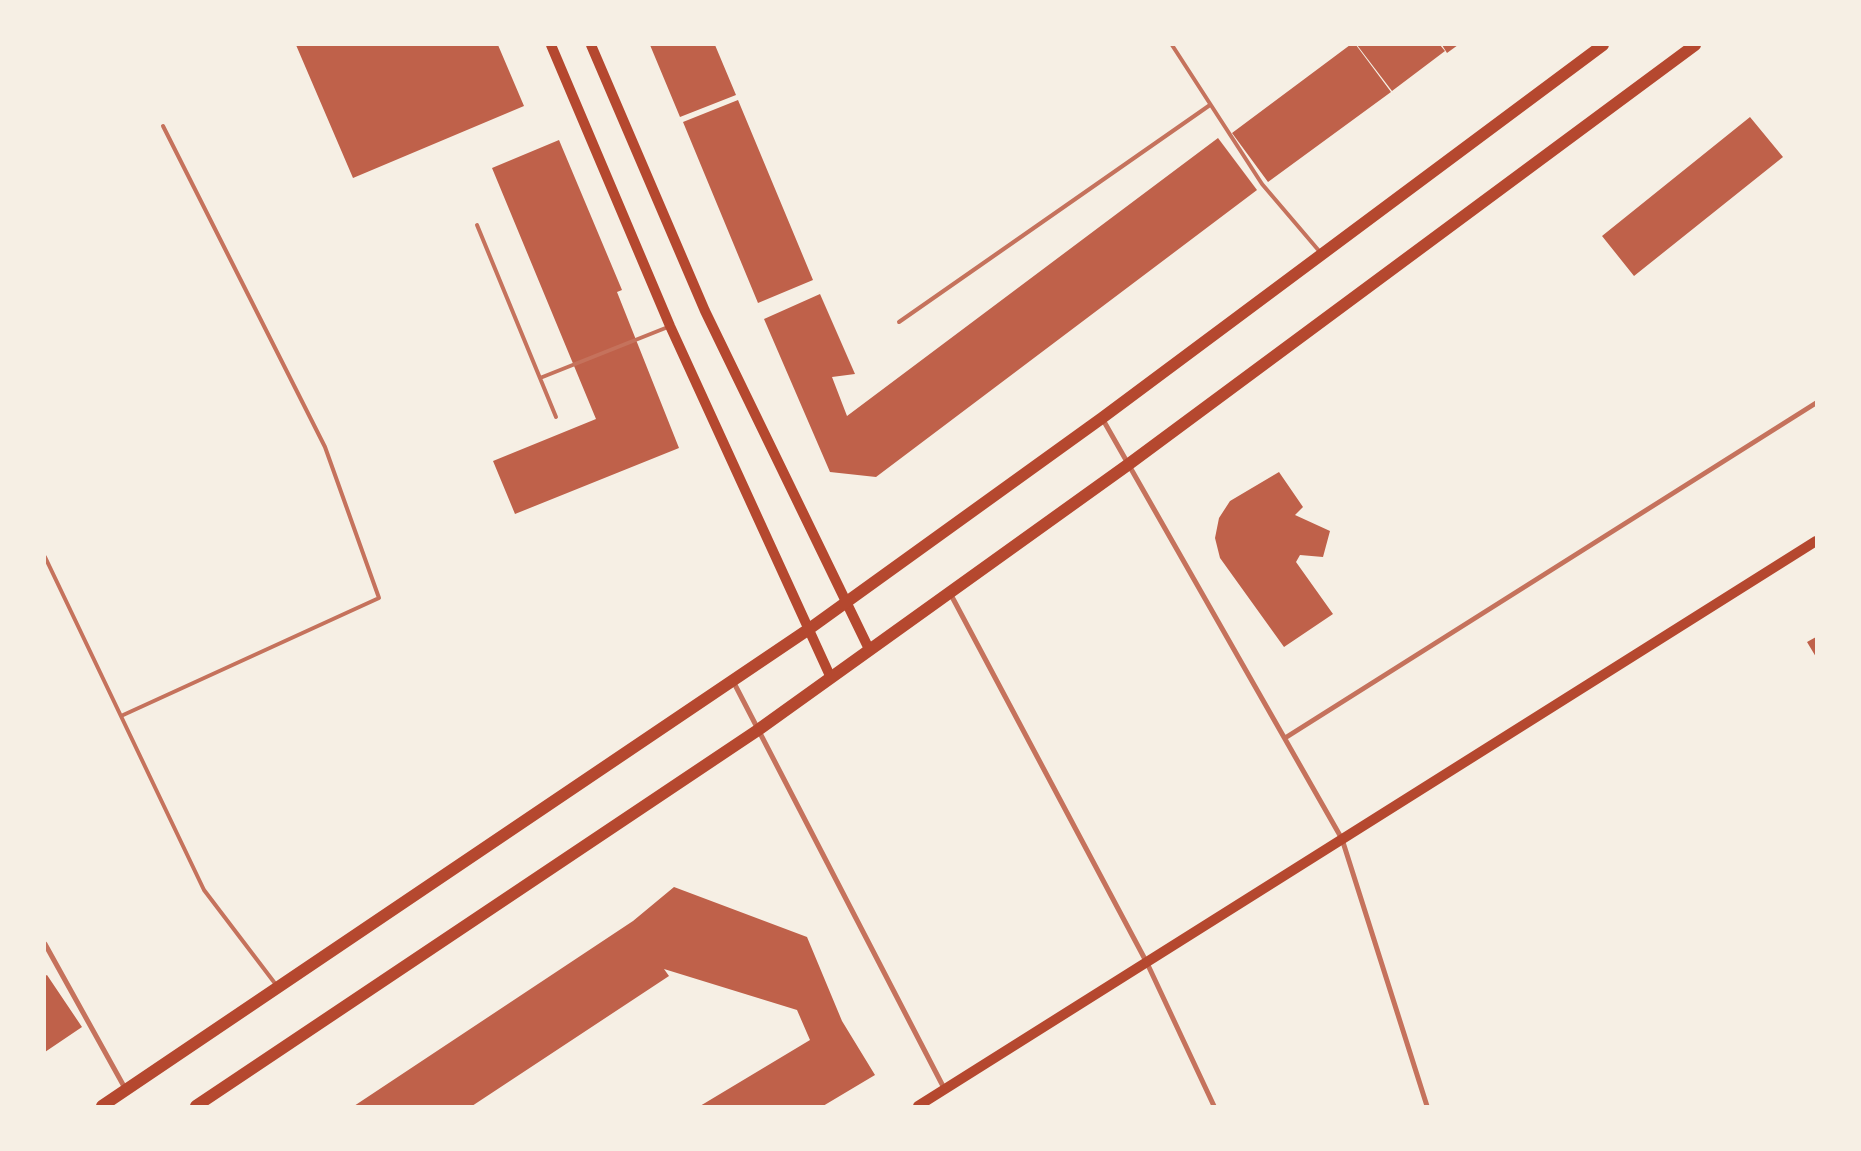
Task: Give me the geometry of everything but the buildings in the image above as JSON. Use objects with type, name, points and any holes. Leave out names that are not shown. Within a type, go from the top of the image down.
[{"type":"main road","points":[[551,45],[670,326],[831,678]]},
{"type":"main road","points":[[591,45],[705,311],[870,649]]},
{"type":"main road","points":[[102,1106],[809,630],[1102,418],[1603,45]]},
{"type":"main road","points":[[196,1106],[758,730],[1129,464],[1695,45]]},
{"type":"main road","points":[[918,1106],[1816,540]]},
{"type":"street","points":[[1285,738],[1816,403]]},
{"type":"street","points":[[1102,418],[1342,839],[1427,1106]]},
{"type":"street","points":[[950,593],[1147,963],[1214,1106]]},
{"type":"street","points":[[732,681],[945,1090]]},
{"type":"street","points":[[45,944],[126,1090]]},
{"type":"lane","points":[[1172,45],[1262,184],[1322,254]]},
{"type":"lane","points":[[899,322],[1210,105]]},
{"type":"lane","points":[[121,716],[380,598],[324,447],[163,126]]},
{"type":"lane","points":[[477,225],[556,417]]},
{"type":"lane","points":[[540,378],[670,326]]},
{"type":"lane","points":[[45,557],[204,890],[279,987]]},
{"type":"lane","points":[[45,959],[51,955]]}]
